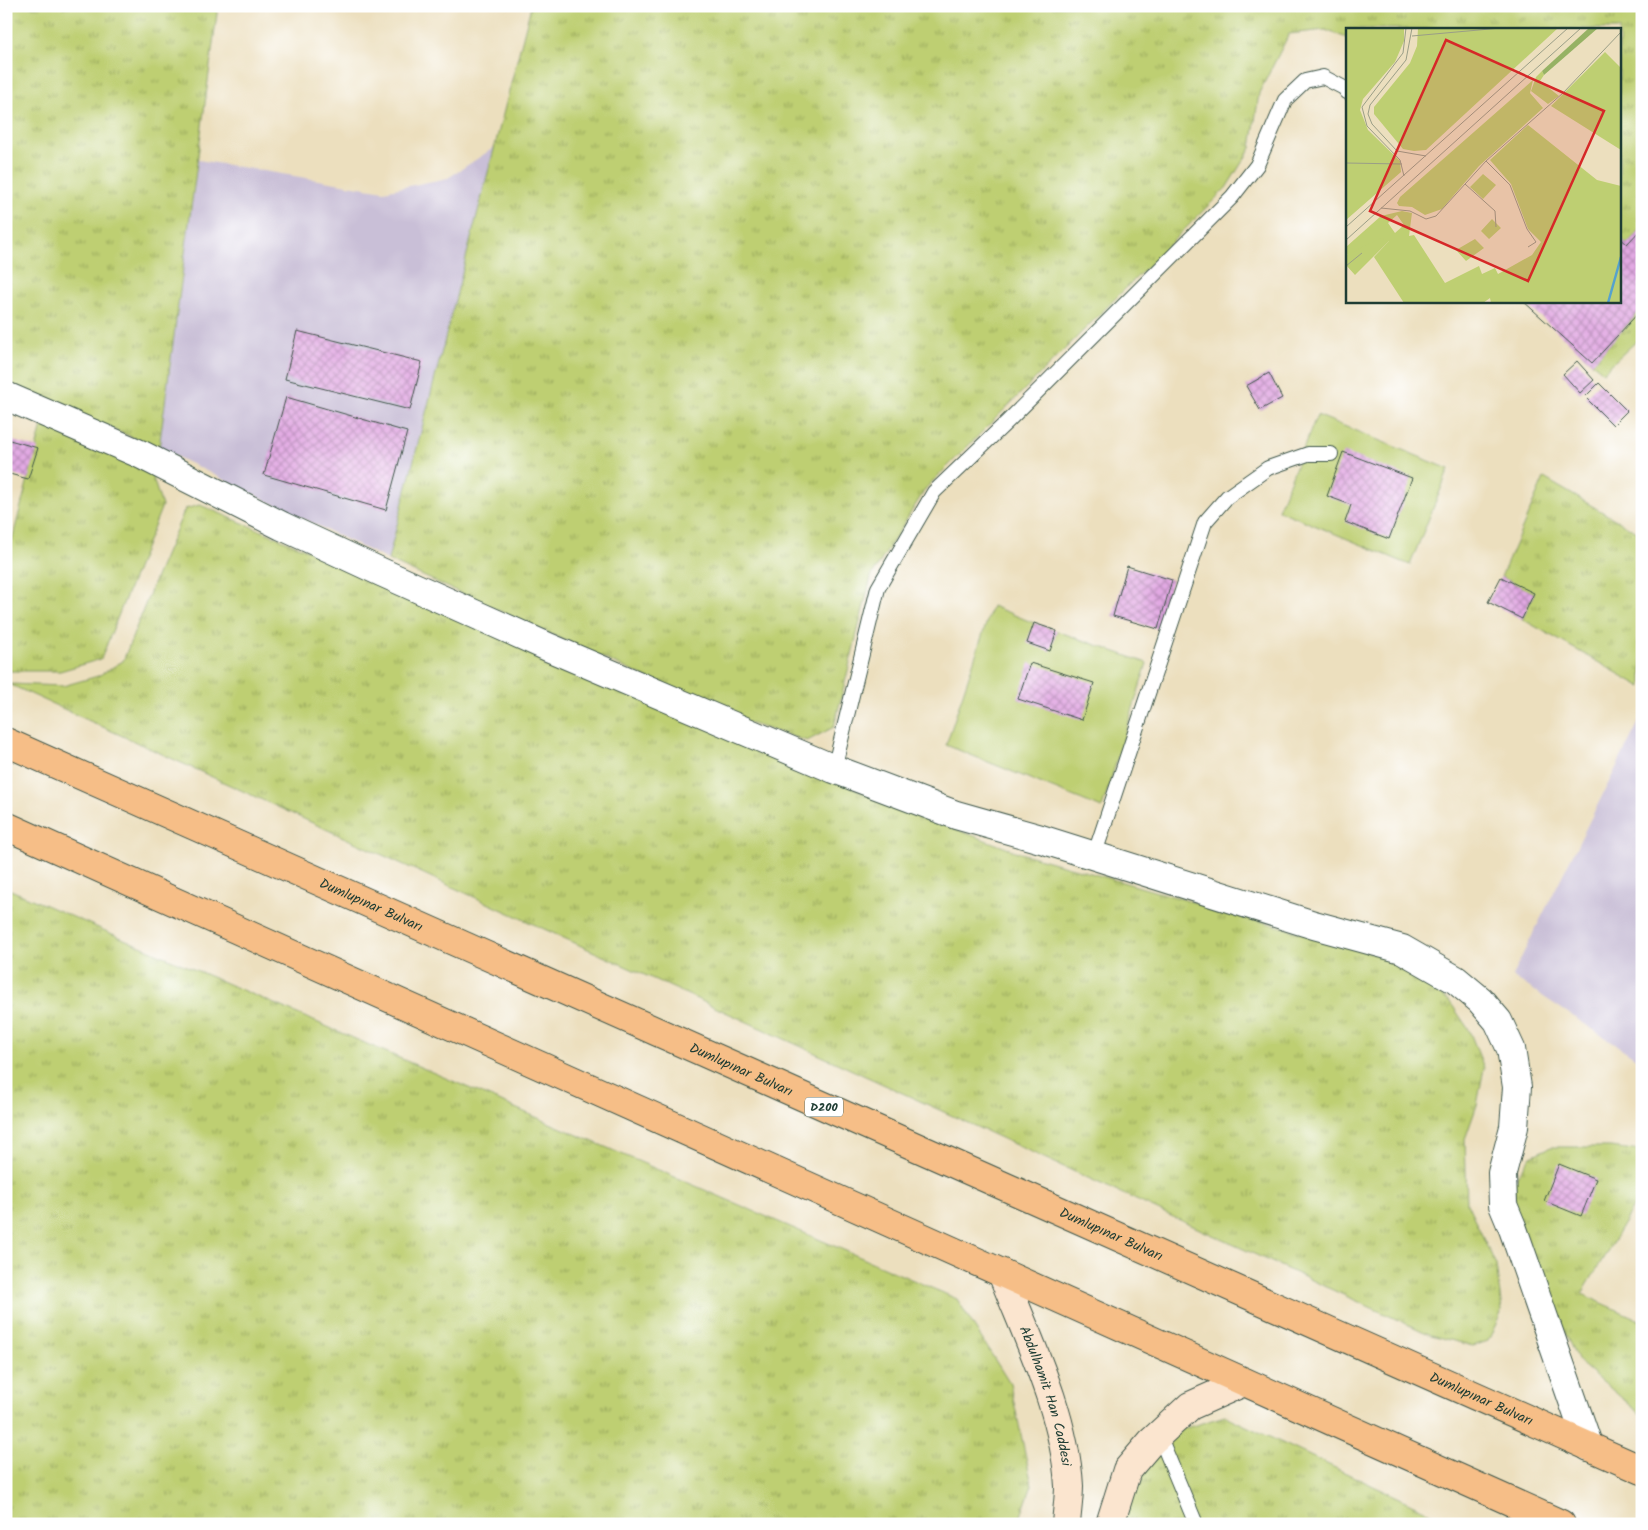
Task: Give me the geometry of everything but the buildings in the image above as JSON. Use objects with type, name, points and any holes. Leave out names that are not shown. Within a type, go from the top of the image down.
[{"type":"highway","name":"Dumlupınar Bulvarı","points":[[6,742],[1642,1470]]},
{"type":"highway","points":[[6,826],[1561,1524]]},
{"type":"main road","name":"Abdulhamit Han Caddesi","points":[[1002,1273],[1054,1406],[1064,1445],[1069,1487],[1066,1524]]},
{"type":"main road","points":[[1110,1524],[1127,1470],[1159,1435],[1190,1406],[1244,1382]]},
{"type":"street","points":[[6,396],[140,454],[282,526],[548,647],[834,768],[956,815],[1314,925],[1402,949],[1456,980],[1480,1000],[1498,1021],[1511,1050],[1517,1087],[1514,1127],[1502,1173],[1503,1205],[1589,1447]]},
{"type":"lane","points":[[834,768],[878,588],[934,492],[1008,421],[1232,197],[1257,165],[1285,100],[1305,81],[1323,77],[1346,91]]},
{"type":"lane","points":[[1094,856],[1204,522],[1227,497],[1268,468],[1308,454],[1330,454]]},
{"type":"lane","points":[[1159,1435],[1196,1524]]},
{"type":"shaded area","points":[[495,147],[388,560],[159,448],[198,160],[384,191],[448,178]]},
{"type":"shaded area","points":[[1642,716],[1642,1062],[1512,976]]},
{"type":"green space","points":[[6,6],[218,6],[159,448],[6,386]]},
{"type":"green space","points":[[531,6],[1642,6],[1642,228],[1627,244],[1620,238],[1620,28],[1346,28],[1346,38],[1325,30],[1289,34],[1259,93],[1251,148],[1226,188],[926,488],[871,577],[834,727],[807,741],[739,720],[388,560]]},
{"type":"green space","points":[[1642,309],[1642,336],[1603,372],[1592,363]]},
{"type":"green space","points":[[1317,415],[1449,469],[1410,565],[1278,510]]},
{"type":"green space","points":[[43,422],[151,472],[162,506],[101,659],[60,671],[6,671],[6,563]]},
{"type":"green space","points":[[1544,478],[1642,535],[1642,687],[1522,619],[1534,593],[1501,577]]},
{"type":"green space","points":[[200,505],[376,579],[899,808],[1020,853],[1380,955],[1407,971],[1450,1002],[1469,1030],[1484,1068],[1477,1105],[1465,1139],[1467,1203],[1496,1265],[1502,1311],[1488,1341],[1473,1346],[1431,1335],[9,684],[63,686],[98,676],[123,661],[185,509]]},
{"type":"green space","points":[[992,606],[1147,663],[1102,808],[946,745]]},
{"type":"green space","points":[[6,888],[957,1299],[1010,1384],[1032,1485],[1018,1524],[6,1524]]},
{"type":"green space","points":[[1551,1147],[1610,1147],[1642,1151],[1642,1203],[1637,1201],[1582,1294],[1642,1321],[1642,1415],[1578,1361],[1537,1273],[1514,1207],[1515,1179],[1531,1156]]},
{"type":"green space","points":[[1225,1416],[1454,1524],[1117,1524],[1137,1468],[1176,1431]]}]
